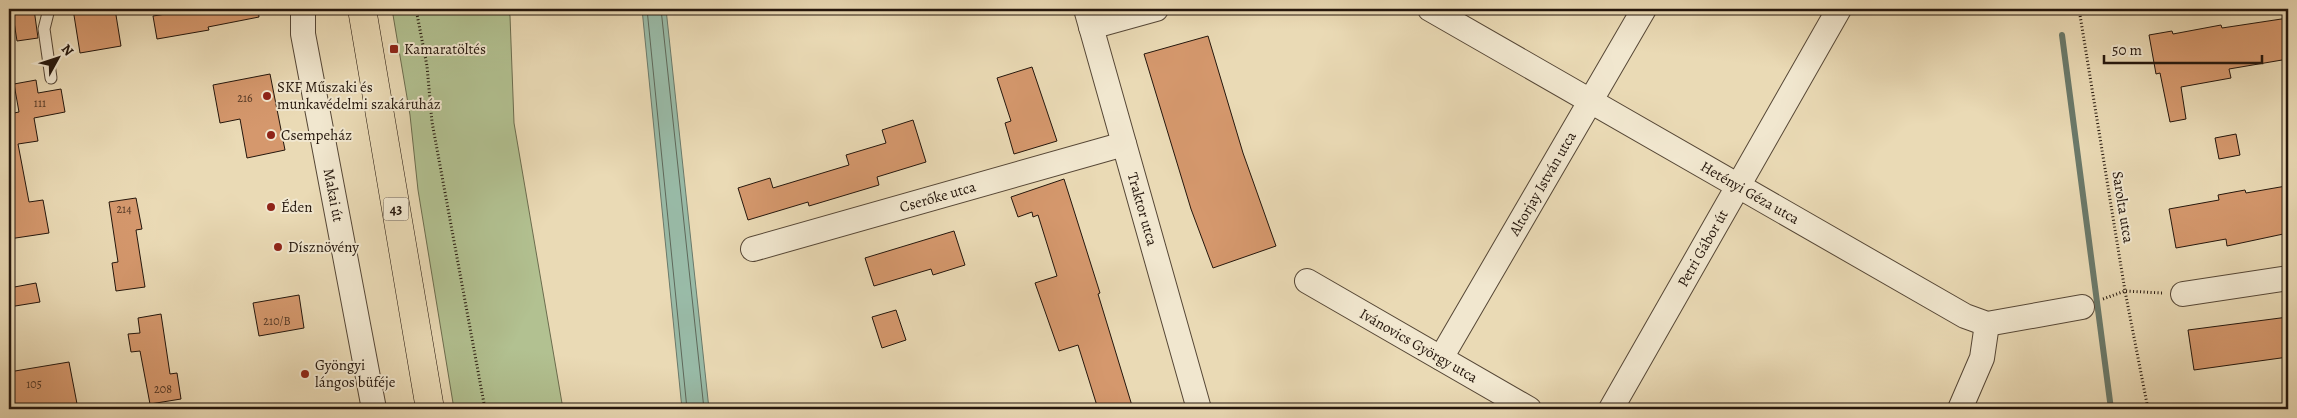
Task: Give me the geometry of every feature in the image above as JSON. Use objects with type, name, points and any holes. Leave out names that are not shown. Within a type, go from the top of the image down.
[{"type":"main road","name":"43","points":[[362,9],[430,409]]},
{"type":"street","name":"Makai út","points":[[303,9],[303,34],[374,409]]},
{"type":"street","points":[[1089,18],[1156,9]]},
{"type":"street","name":"Hetényi Géza utca","points":[[1430,9],[1965,316],[1987,324]]},
{"type":"street","name":"Altorjay István utca","points":[[1441,358],[1644,9]]},
{"type":"street","name":"Petri Gábor út","points":[[1611,409],[1839,9]]},
{"type":"street","name":"Traktor utca","points":[[1089,18],[1199,409]]},
{"type":"street","name":"Cserőke utca","points":[[752,249],[1124,144]]},
{"type":"street","points":[[2183,294],[2288,278]]},
{"type":"street","name":"Ivánovics György utca","points":[[1307,281],[1529,409]]},
{"type":"street","points":[[1960,409],[1982,358],[1987,324],[2082,307]]},
{"type":"lane","points":[[49,9],[44,29],[51,78]]},
{"type":"path","points":[[416,9],[427,66],[432,122],[485,409]]},
{"type":"path","name":"Sarolta utca","points":[[2079,9],[2125,291],[2148,409]]},
{"type":"path","points":[[2125,291],[2183,294]]},
{"type":"shaded area","points":[[392,9],[508,9],[510,16],[514,123],[563,409],[454,409],[418,190],[410,115]]},
{"type":"water","points":[[642,9],[666,9],[709,409],[682,409]]},
{"type":"building","points":[[12,9],[34,9],[38,38],[17,41]]},
{"type":"building","points":[[73,9],[115,9],[121,46],[80,53]]},
{"type":"building","points":[[198,9],[258,9],[259,17],[208,27],[209,30],[157,39],[153,16]]},
{"type":"building","points":[[2288,18],[2288,59],[2229,69],[2231,78],[2181,87],[2186,119],[2170,122],[2160,73],[2156,74],[2149,35],[2172,31],[2173,34],[2221,25],[2222,28]]},
{"type":"building","points":[[1208,36],[1243,153],[1276,246],[1213,268],[1191,209],[1144,54]]},
{"type":"building","points":[[1032,67],[1057,141],[1014,154],[1005,123],[1011,121],[997,78]]},
{"type":"building","points":[[270,74],[285,150],[247,158],[240,119],[220,123],[213,85]]},
{"type":"building","points":[[36,80],[38,93],[61,89],[65,112],[34,118],[38,141],[18,144],[29,202],[43,200],[49,233],[9,239],[9,114],[19,112],[14,84]]},
{"type":"building","points":[[913,120],[926,162],[877,177],[879,185],[809,206],[808,202],[748,220],[738,188],[770,178],[773,188],[849,165],[846,155],[886,143],[882,130]]},
{"type":"building","points":[[2236,134],[2240,155],[2219,159],[2215,138]]},
{"type":"building","points":[[1064,179],[1100,293],[1098,294],[1133,409],[1098,409],[1078,345],[1059,351],[1035,283],[1057,276],[1038,215],[1033,217],[1032,212],[1018,217],[1011,197]]},
{"type":"building","points":[[2286,186],[2288,233],[2227,246],[2226,239],[2176,248],[2169,209],[2219,200],[2218,195],[2245,190],[2246,193]]},
{"type":"building","points":[[136,198],[142,229],[136,230],[145,287],[116,291],[112,263],[118,262],[109,202]]},
{"type":"building","points":[[954,231],[965,265],[933,275],[931,269],[874,286],[865,258]]},
{"type":"building","points":[[36,283],[40,302],[9,307],[9,288]]},
{"type":"building","points":[[299,295],[304,328],[259,336],[253,303]]},
{"type":"building","points":[[896,310],[906,340],[882,348],[872,317]]},
{"type":"building","points":[[161,314],[170,374],[177,373],[181,399],[150,404],[140,351],[131,352],[128,334],[140,333],[138,318]]},
{"type":"building","points":[[2288,317],[2288,357],[2194,370],[2188,330]]},
{"type":"building","points":[[69,362],[78,409],[9,409],[9,372]]},
{"type":"waterway","points":[[2062,35],[2111,409]]},
{"type":"place","name":"Kamaratöltés","points":[[394,49]]},
{"type":"place","name":"SKF Műszaki és munkavédelmi szakáruház","points":[[267,96]]},
{"type":"place","name":"Csempeház","points":[[271,135]]},
{"type":"place","name":"Éden","points":[[271,207]]},
{"type":"place","name":"Dísznövény","points":[[278,247]]},
{"type":"place","name":"Gyöngyi lángos büféje","points":[[305,374]]}]
